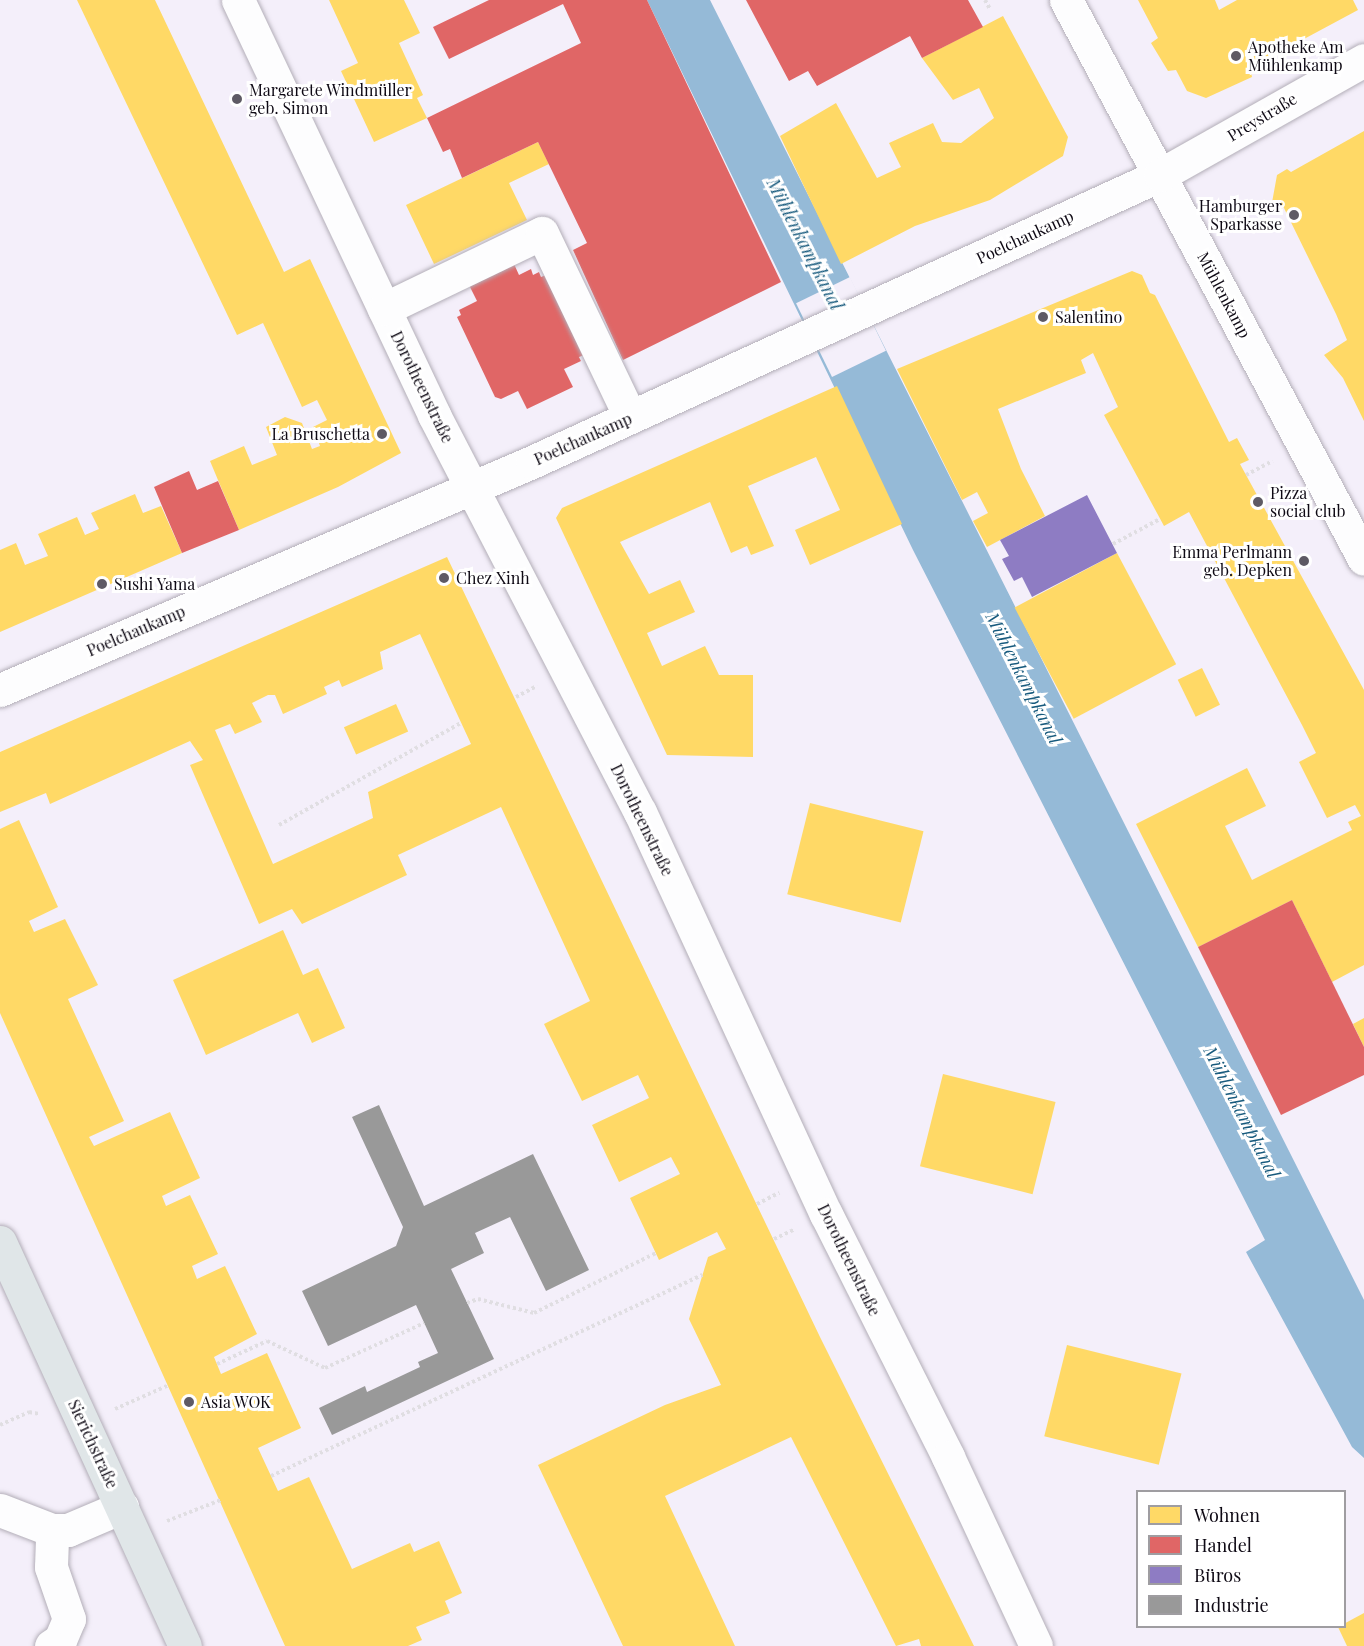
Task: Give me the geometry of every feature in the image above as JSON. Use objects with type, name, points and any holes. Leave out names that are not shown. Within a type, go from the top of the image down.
[{"type":"main road","name":"Sierichstraße","points":[[0,1242],[185,1646]]},
{"type":"street","name":"Dorotheenstraße","points":[[238,0],[384,309],[473,488],[640,812],[826,1214],[948,1457],[1036,1646]]},
{"type":"street","name":"Mühlenkamp","points":[[1066,0],[1364,559]]},
{"type":"street","name":"Preystraße","points":[[1160,175],[1364,60]]},
{"type":"street","name":"Poelchaukamp","points":[[0,690],[473,488],[1160,175]]},
{"type":"street","points":[[384,309],[542,233],[630,417]]},
{"type":"street","points":[[0,1510],[52,1530],[129,1520]]},
{"type":"street","points":[[51,1646],[60,1640],[69,1619],[51,1567],[52,1530]]},
{"type":"path","points":[[985,0],[990,9]]},
{"type":"path","points":[[1113,544],[1160,519]]},
{"type":"path","points":[[279,825],[461,723]]},
{"type":"path","points":[[467,1304],[478,1299],[534,1313],[656,1253]]},
{"type":"path","points":[[271,1476],[702,1275]]},
{"type":"path","points":[[217,1364],[267,1341],[325,1368],[424,1323]]},
{"type":"path","points":[[129,1520],[221,1500]]},
{"type":"water","name":"Mühlenkampkanal","points":[[647,0],[710,0],[1364,1300],[1364,1458],[1352,1447],[1246,1252],[1265,1240],[913,550]]},
{"type":"pier","points":[[850,277],[886,351],[832,377],[796,303]]},
{"type":"building: Wohnen","points":[[77,0],[155,0],[284,272],[310,259],[401,453],[338,487],[239,530],[210,461],[244,446],[252,465],[277,455],[266,427],[285,417],[302,423],[312,449],[320,446],[313,427],[327,420],[317,400],[302,407],[263,323],[237,335]]},
{"type":"building: Wohnen","points":[[329,0],[404,0],[420,33],[399,43],[423,95],[417,98],[427,118],[374,142],[341,71],[358,63]]},
{"type":"building: Wohnen","points":[[1138,0],[1215,0],[1219,10],[1237,0],[1353,0],[1358,10],[1250,68],[1252,77],[1206,98],[1187,91],[1176,70],[1168,71],[1151,43],[1158,38]]},
{"type":"building: Wohnen","points":[[1003,16],[1068,137],[1063,156],[990,200],[915,226],[841,264],[780,136],[836,103],[877,178],[901,167],[889,143],[933,123],[942,142],[961,143],[994,118],[979,88],[953,100],[922,58]]},
{"type":"building: Wohnen","points":[[1364,131],[1364,421],[1343,378],[1324,355],[1347,340],[1336,314],[1283,206],[1271,208],[1277,175],[1287,169],[1291,172]]},
{"type":"building: Wohnen","points":[[538,142],[549,164],[509,183],[527,220],[434,264],[406,205]]},
{"type":"building: Wohnen","points":[[1132,271],[1142,275],[1150,293],[1155,295],[1229,442],[1237,438],[1249,460],[1240,464],[1364,690],[1364,965],[1332,982],[1292,900],[1198,947],[1136,824],[1247,768],[1266,806],[1225,826],[1252,880],[1352,830],[1348,822],[1361,816],[1355,805],[1327,818],[1299,762],[1316,753],[1302,725],[1189,512],[1164,526],[1104,415],[1118,407],[1093,353],[1081,360],[1086,373],[998,409],[1021,469],[1045,516],[987,547],[973,521],[988,513],[977,492],[962,500],[897,369]]},
{"type":"building: Wohnen","points":[[837,386],[902,524],[810,565],[795,530],[840,510],[816,457],[748,486],[774,546],[751,555],[747,546],[731,553],[710,502],[620,542],[649,594],[680,580],[695,612],[647,633],[662,666],[705,646],[719,675],[753,675],[753,757],[667,755],[556,518],[562,508]]},
{"type":"building: Wohnen","points":[[135,494],[143,513],[161,506],[182,553],[0,632],[0,550],[16,543],[25,565],[48,556],[38,534],[77,517],[85,535],[99,529],[91,513]]},
{"type":"building: Wohnen","points":[[1117,553],[1176,664],[1074,719],[1015,607]]},
{"type":"building: Wohnen","points":[[447,557],[820,1337],[974,1646],[921,1646],[919,1639],[896,1646],[791,1437],[665,1496],[735,1646],[623,1646],[538,1465],[665,1405],[721,1385],[689,1319],[708,1257],[726,1249],[717,1232],[659,1260],[630,1198],[680,1174],[671,1157],[619,1182],[592,1125],[649,1098],[638,1075],[582,1101],[544,1024],[590,1001],[501,807],[398,855],[407,875],[302,924],[292,909],[259,924],[190,765],[203,760],[190,741],[50,804],[46,793],[0,812],[0,752]],"holes":[[[420,634],[471,744],[368,792],[373,818],[273,864],[215,730],[230,724],[235,734],[262,722],[252,703],[268,695],[275,695],[283,714],[327,694],[324,687],[339,680],[342,687],[383,669],[380,652]]]},
{"type":"building: Wohnen","points":[[1202,668],[1220,705],[1196,717],[1178,680]]},
{"type":"building: Wohnen","points":[[396,704],[408,731],[356,755],[344,727]]},
{"type":"building: Wohnen","points":[[810,803],[924,831],[901,923],[787,894]]},
{"type":"building: Wohnen","points":[[19,820],[58,907],[29,921],[34,932],[65,919],[98,985],[68,999],[124,1121],[89,1137],[94,1146],[170,1112],[200,1178],[162,1196],[166,1206],[190,1195],[218,1254],[192,1266],[197,1279],[225,1266],[257,1334],[214,1357],[221,1374],[267,1353],[301,1428],[258,1448],[278,1491],[309,1477],[352,1569],[410,1543],[414,1552],[439,1541],[462,1593],[445,1601],[450,1613],[416,1627],[422,1640],[408,1646],[285,1646],[0,1013],[0,829]]},
{"type":"building: Wohnen","points":[[283,930],[303,975],[318,968],[345,1028],[312,1043],[298,1013],[206,1055],[173,980]]},
{"type":"building: Wohnen","points":[[1364,1018],[1364,1047],[1353,1024]]},
{"type":"building: Wohnen","points":[[943,1074],[1056,1102],[1033,1194],[920,1166]]},
{"type":"building: Wohnen","points":[[1067,1345],[1181,1374],[1159,1465],[1044,1436]]},
{"type":"building: Wohnen","points":[[1364,1613],[1364,1646],[1347,1646],[1338,1628],[1346,1628],[1346,1623]]},
{"type":"building: Handel","points":[[489,0],[647,0],[781,282],[623,360],[573,250],[587,243],[538,142],[462,178],[450,149],[443,152],[427,118],[581,43],[563,4],[449,59],[433,27]]},
{"type":"building: Handel","points":[[746,0],[968,0],[983,27],[922,58],[910,36],[817,86],[808,71],[789,81]]},
{"type":"building: Handel","points":[[514,264],[519,275],[531,269],[533,275],[539,272],[541,277],[546,275],[584,355],[579,357],[581,361],[564,369],[573,387],[527,409],[518,391],[501,399],[495,397],[457,317],[461,315],[459,310],[477,301],[469,285]]},
{"type":"building: Handel","points":[[189,471],[197,490],[218,481],[239,530],[182,553],[154,487]]},
{"type":"building: Handel","points":[[1292,900],[1364,1047],[1364,1075],[1281,1115],[1198,947]]},
{"type":"building: Büros","points":[[1087,495],[1117,553],[1032,597],[1022,577],[1014,581],[1002,559],[1009,556],[1000,540]]},
{"type":"building: Industrie","points":[[379,1105],[424,1206],[533,1154],[589,1270],[546,1291],[510,1217],[475,1233],[484,1253],[451,1269],[494,1359],[332,1435],[319,1408],[365,1386],[367,1392],[420,1367],[418,1362],[438,1353],[416,1305],[328,1346],[302,1291],[396,1246],[403,1227],[352,1117]]},
{"type":"place","name":"Apotheke Am Mühlenkamp","points":[[1236,56]]},
{"type":"place","name":"Margarete Windmüller geb. Simon","points":[[237,99]]},
{"type":"place","name":"Hamburger Sparkasse","points":[[1294,215]]},
{"type":"place","name":"Salentino","points":[[1043,317]]},
{"type":"place","name":"La Bruschetta","points":[[382,434]]},
{"type":"place","name":"Pizza social club","points":[[1258,502]]},
{"type":"place","name":"Emma Perlmann geb. Depken","points":[[1304,561]]},
{"type":"place","name":"Chez Xinh","points":[[444,578]]},
{"type":"place","name":"Sushi Yama","points":[[102,584]]},
{"type":"place","name":"Asia WOK","points":[[189,1402]]}]
